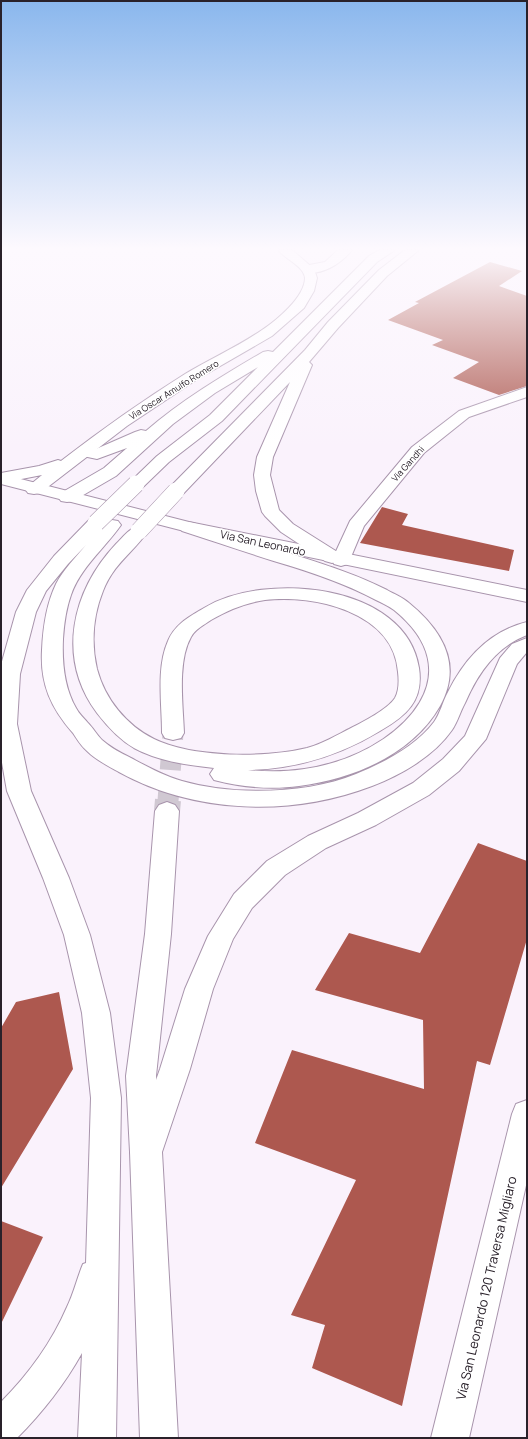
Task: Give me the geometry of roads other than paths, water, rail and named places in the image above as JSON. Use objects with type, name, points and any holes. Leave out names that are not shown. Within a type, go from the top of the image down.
[{"type":"main road","name":"Via Oscar Amulfo Romero","points":[[34,488],[78,457],[121,423],[191,377],[267,333],[285,317]]},
{"type":"main road","points":[[97,1438],[106,1098],[96,1013],[77,935],[56,878],[20,791],[6,724],[9,674],[26,612],[37,590],[56,566],[104,524],[143,485],[216,418],[315,317]]},
{"type":"main road","points":[[188,528],[349,578],[401,606],[420,626],[433,646],[440,668],[439,686],[429,708],[411,731],[378,754],[342,768],[300,778],[263,779],[224,774],[191,764],[170,743],[173,655],[184,631],[205,614],[229,602],[256,596],[286,594],[311,595],[340,600],[370,613],[393,633],[405,653],[410,678],[404,702],[375,726],[344,741],[310,754],[274,761],[240,763],[207,761],[170,743],[139,741],[116,722],[94,692],[85,662],[83,636],[86,612],[94,588],[107,566],[176,491],[310,353],[340,317]]},
{"type":"main road","points":[[67,497],[110,472],[167,421],[210,390],[289,343]]},
{"type":"main road","points":[[310,353],[265,457],[262,475],[271,512],[287,528],[337,558]]},
{"type":"main road","name":"Via Gandhi","points":[[337,558],[356,525],[418,450],[464,414],[527,392]]},
{"type":"main road","points":[[78,457],[97,454],[121,445],[167,421]]},
{"type":"main road","name":"Via Oscar Amulfo Romero","points":[[1,478],[42,470],[78,457]]},
{"type":"main road","name":"Via San Leonardo","points":[[1,478],[67,497],[188,528],[527,596]]},
{"type":"main road","points":[[104,524],[93,546],[65,585],[58,606],[52,640],[52,674],[67,712],[95,746],[128,768],[159,783],[213,796],[251,799],[327,791],[364,780],[394,765],[424,745],[443,726],[472,668],[483,655],[502,639],[527,628]]},
{"type":"main road","points":[[146,1152],[175,1069],[199,989],[221,936],[243,901],[276,868],[317,842],[367,819],[421,789],[451,765],[475,739],[507,663],[519,648],[527,644]]},
{"type":"main road","points":[[159,1438],[146,1152],[141,1076],[158,934],[167,811]]},
{"type":"main road","name":"Via San Leonardo 120 Traversa Migliaro","points":[[450,1438],[527,1114]]},
{"type":"main road","points":[[1,1428],[23,1407],[52,1370],[72,1338],[92,1288],[103,1244]]},
{"type":"tunnel","points":[[168,801],[173,733]]},
{"type":"tunnel","points":[[167,811],[168,800]]}]
